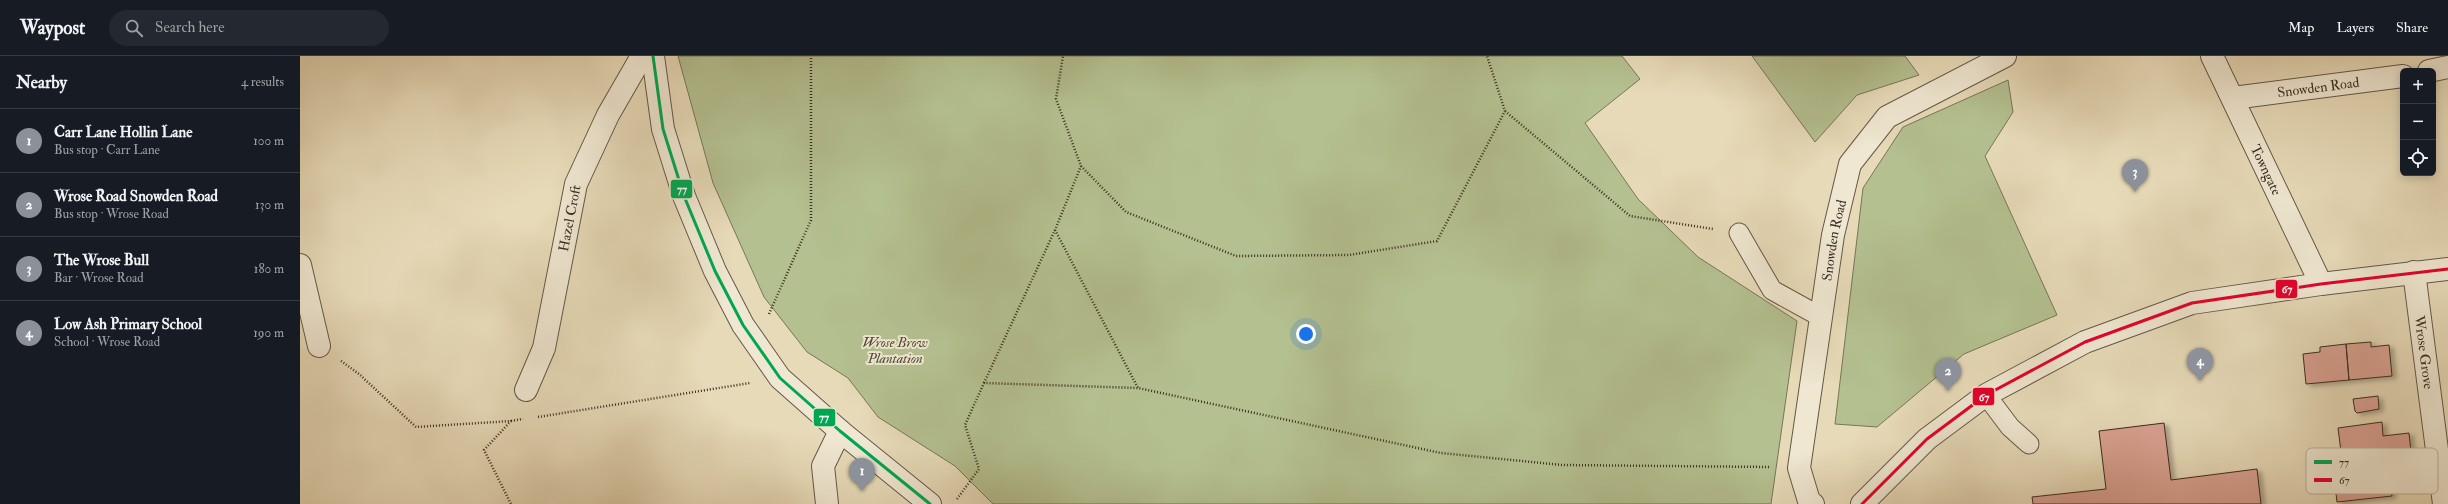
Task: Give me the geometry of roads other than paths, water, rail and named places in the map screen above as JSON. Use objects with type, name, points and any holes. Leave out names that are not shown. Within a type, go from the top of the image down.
[{"type":"street","name":"Hazel Croft","points":[[526,390],[544,348],[576,184],[608,115],[642,56]]},
{"type":"street","points":[[653,56],[663,129],[684,196],[715,271],[742,325],[780,378],[840,431],[930,504]]},
{"type":"street","name":"Snowden Road","points":[[1813,504],[1809,501],[1799,468],[1833,235],[1850,164],[1886,117],[2005,56]]},
{"type":"street","name":"Towngate","points":[[2212,56],[2234,98],[2321,284]]},
{"type":"street","points":[[2436,70],[2448,67]]},
{"type":"street","name":"Snowden Road","points":[[2234,98],[2400,76]]},
{"type":"street","points":[[300,265],[319,346]]},
{"type":"street","points":[[1862,504],[1927,438],[1986,395],[2085,342],[2192,303],[2321,284],[2448,268]]},
{"type":"street","name":"Wrose Grove","points":[[2414,272],[2437,448]]},
{"type":"street","points":[[827,504],[823,466],[840,431]]},
{"type":"street","name":"Wrose Grove","points":[[2438,458],[2444,504]]},
{"type":"lane","points":[[1739,233],[1772,290],[1821,317]]},
{"type":"lane","points":[[1986,395],[2010,427],[2029,444]]},
{"type":"place","name":"The Wrose Bull","points":[[2135,192]]},
{"type":"place","name":"Low Ash Primary School","points":[[2200,381]]},
{"type":"place","name":"Wrose Road Snowden Road","points":[[1948,391]]},
{"type":"place","name":"Carr Lane Hollin Lane","points":[[862,491]]},
{"type":"park label","name":"Wrose Brow Plantation","points":[[895,350]]}]
